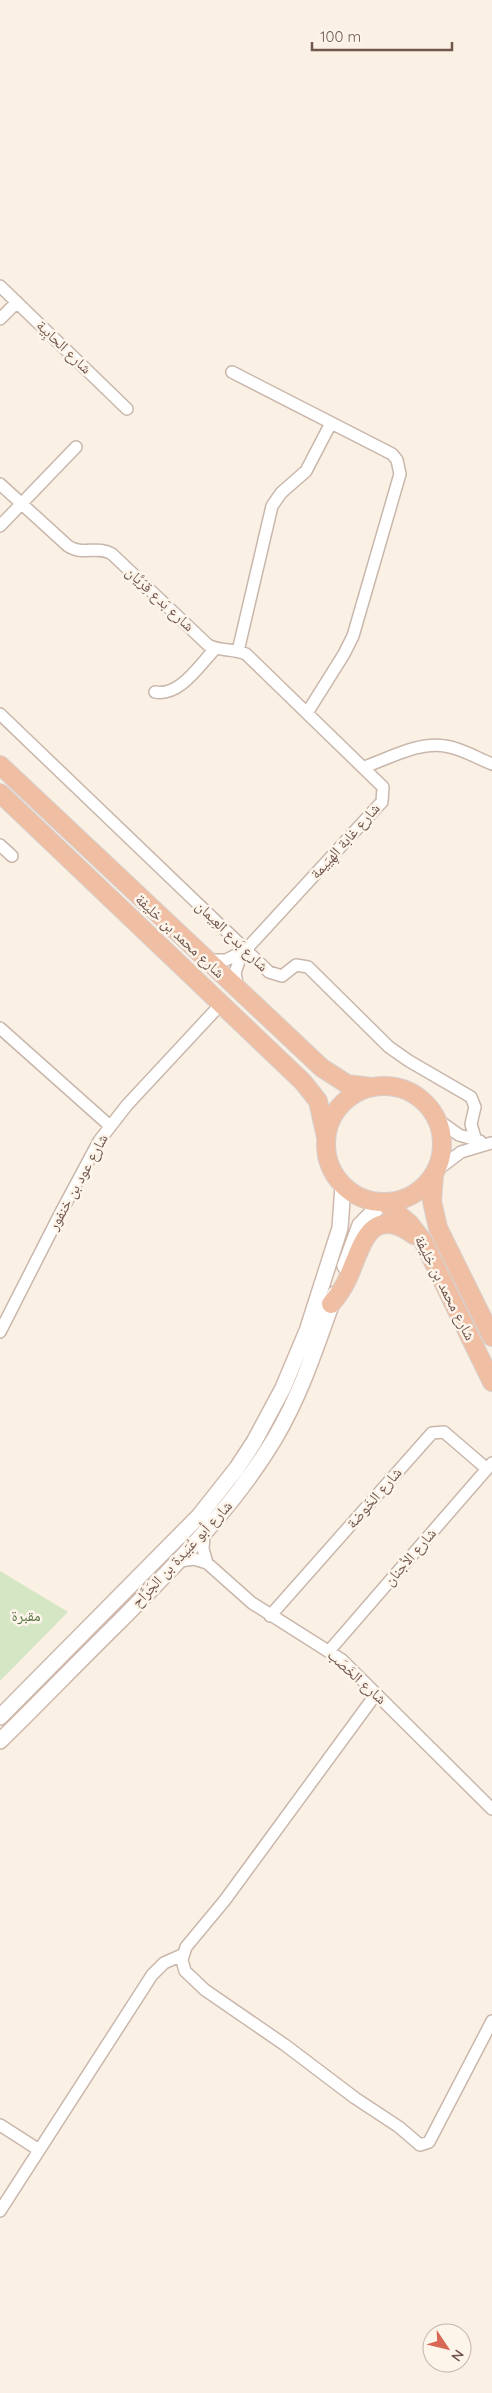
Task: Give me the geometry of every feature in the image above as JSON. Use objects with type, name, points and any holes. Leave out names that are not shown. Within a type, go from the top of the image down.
[{"type":"highway","name":"شارع محمد بن خليفة","points":[[0,765],[204,960],[333,1078],[346,1084],[371,1087]]},
{"type":"highway","name":"شارع محمد بن خليفة","points":[[0,793],[311,1091],[322,1112],[326,1137]]},
{"type":"highway","points":[[391,1086],[410,1092],[426,1104],[438,1120],[442,1137],[442,1154],[435,1173],[413,1195],[384,1203],[354,1195],[343,1186],[329,1163],[326,1137],[331,1120],[341,1105],[355,1094],[371,1087],[391,1086]]},
{"type":"highway","name":"شارع محمد بن خليفة","points":[[435,1173],[432,1201],[438,1228],[492,1337]]},
{"type":"highway","name":"شارع محمد بن خليفة","points":[[384,1203],[410,1224],[423,1241],[492,1382]]},
{"type":"highway","points":[[331,1304],[347,1280],[362,1240],[373,1229],[388,1224],[396,1225],[423,1241]]},
{"type":"main road","name":"شارع أبو عُبَيدة بن الجَرَّاح","points":[[0,1717],[199,1516],[233,1474],[254,1442],[284,1388],[307,1331],[340,1228],[343,1186]]},
{"type":"main road","name":"شارع أبو عُبَيدة بن الجَرَّاح","points":[[0,1741],[180,1561],[204,1535],[258,1465],[286,1418],[314,1357],[360,1225],[384,1203]]},
{"type":"street","name":"شارع الحابِية","points":[[0,286],[127,409]]},
{"type":"street","points":[[0,319],[17,302]]},
{"type":"street","points":[[232,372],[392,454],[397,460],[400,474],[353,636],[344,654],[306,713]]},
{"type":"street","points":[[155,692],[165,693],[175,690],[215,649],[238,651],[272,506],[281,493],[306,471],[331,423]]},
{"type":"street","points":[[0,526],[76,447]]},
{"type":"street","points":[[0,484],[21,504]]},
{"type":"street","name":"شارع بَدع قِرَيَّان","points":[[21,504],[68,546],[83,552],[101,549],[112,554],[215,649]]},
{"type":"street","name":"شارع غابة الهِيَيمة","points":[[238,651],[252,660],[383,787],[382,802],[245,949],[236,966],[235,979],[238,991]]},
{"type":"street","name":"شارع بَدع العِيمان","points":[[0,714],[269,972],[282,976],[296,965],[308,967],[389,1047],[409,1061],[468,1094],[474,1103],[471,1124],[476,1141]]},
{"type":"street","points":[[364,767],[420,748],[439,745],[453,747],[492,764]]},
{"type":"street","points":[[0,845],[12,856]]},
{"type":"street","name":"شارع غابة الهِيَيمة","points":[[204,960],[226,960],[245,949]]},
{"type":"street","name":"شارع عود بن خنفور","points":[[0,1332],[90,1156],[110,1126],[221,1004]]},
{"type":"street","points":[[0,1028],[110,1126]]},
{"type":"street","points":[[438,1120],[459,1135],[476,1141],[492,1143]]},
{"type":"street","points":[[435,1173],[461,1152],[492,1143]]},
{"type":"street","name":"شارع الخَوضة","points":[[270,1616],[432,1433],[444,1432],[489,1466]]},
{"type":"street","name":"شارع الأجنان","points":[[329,1651],[489,1466]]},
{"type":"street","points":[[204,1535],[203,1550],[207,1564]]},
{"type":"street","points":[[180,1561],[194,1559],[207,1564]]},
{"type":"street","name":"شارع الخَصَب","points":[[207,1564],[243,1596],[270,1616],[329,1651],[376,1694],[492,1809]]},
{"type":"street","points":[[376,1694],[236,1885],[186,1947],[182,1955],[184,1971],[211,1995],[285,2045],[355,2098],[399,2127],[420,2145],[429,2142],[492,2021]]},
{"type":"street","points":[[0,2211],[152,1975],[164,1963],[182,1955]]},
{"type":"street","points":[[0,2125],[39,2150]]},
{"type":"green space","name":"مقبرة","points":[[0,1571],[68,1612],[0,1681]]}]
